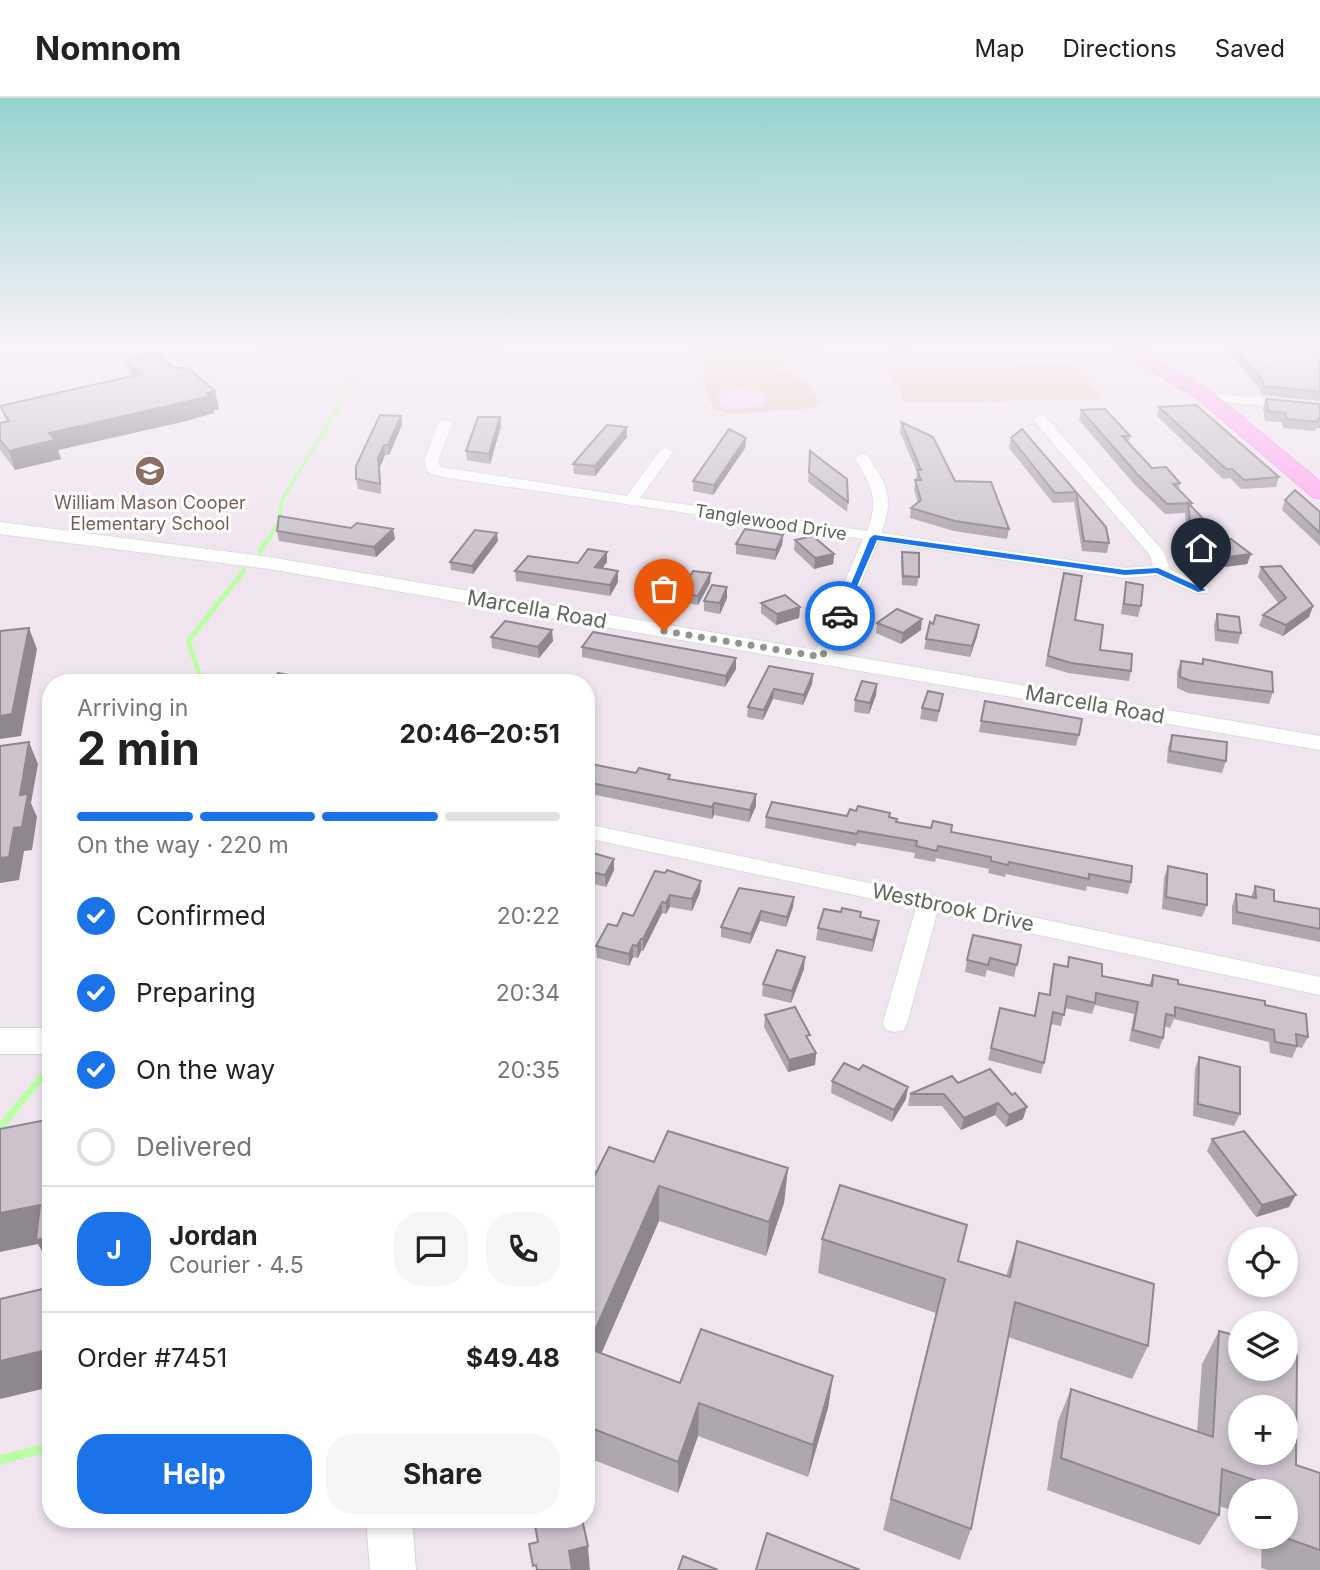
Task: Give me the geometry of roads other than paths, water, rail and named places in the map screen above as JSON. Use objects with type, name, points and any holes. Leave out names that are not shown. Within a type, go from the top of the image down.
[{"type":"main road","points":[[1238,416],[1317,483]]},
{"type":"main road","points":[[0,1041],[42,1041]]},
{"type":"main road","points":[[389,1528],[393,1570]]},
{"type":"street","points":[[1040,419],[1157,554],[1161,566],[1158,570]]},
{"type":"street","name":"Tanglewood Drive","points":[[445,424],[431,461],[435,470],[874,538],[1125,573],[1158,570],[1201,590]]},
{"type":"street","points":[[631,500],[666,452]]},
{"type":"street","points":[[822,657],[874,538],[883,504],[879,488],[862,458]]},
{"type":"street","name":"Marcella Road","points":[[0,528],[250,560],[1320,743]]},
{"type":"street","name":"Westbrook Drive","points":[[595,833],[1320,986]]},
{"type":"street","points":[[895,1023],[929,902]]},
{"type":"waterway","points":[[267,541],[278,524],[283,498],[333,416]]},
{"type":"waterway","points":[[260,551],[268,539]]},
{"type":"waterway","points":[[199,674],[188,641],[244,571]]},
{"type":"waterway","points":[[0,1128],[42,1076]]},
{"type":"waterway","points":[[0,1460],[42,1449]]},
{"type":"place","name":"William Mason Cooper Elementary School","points":[[150,471]]}]
